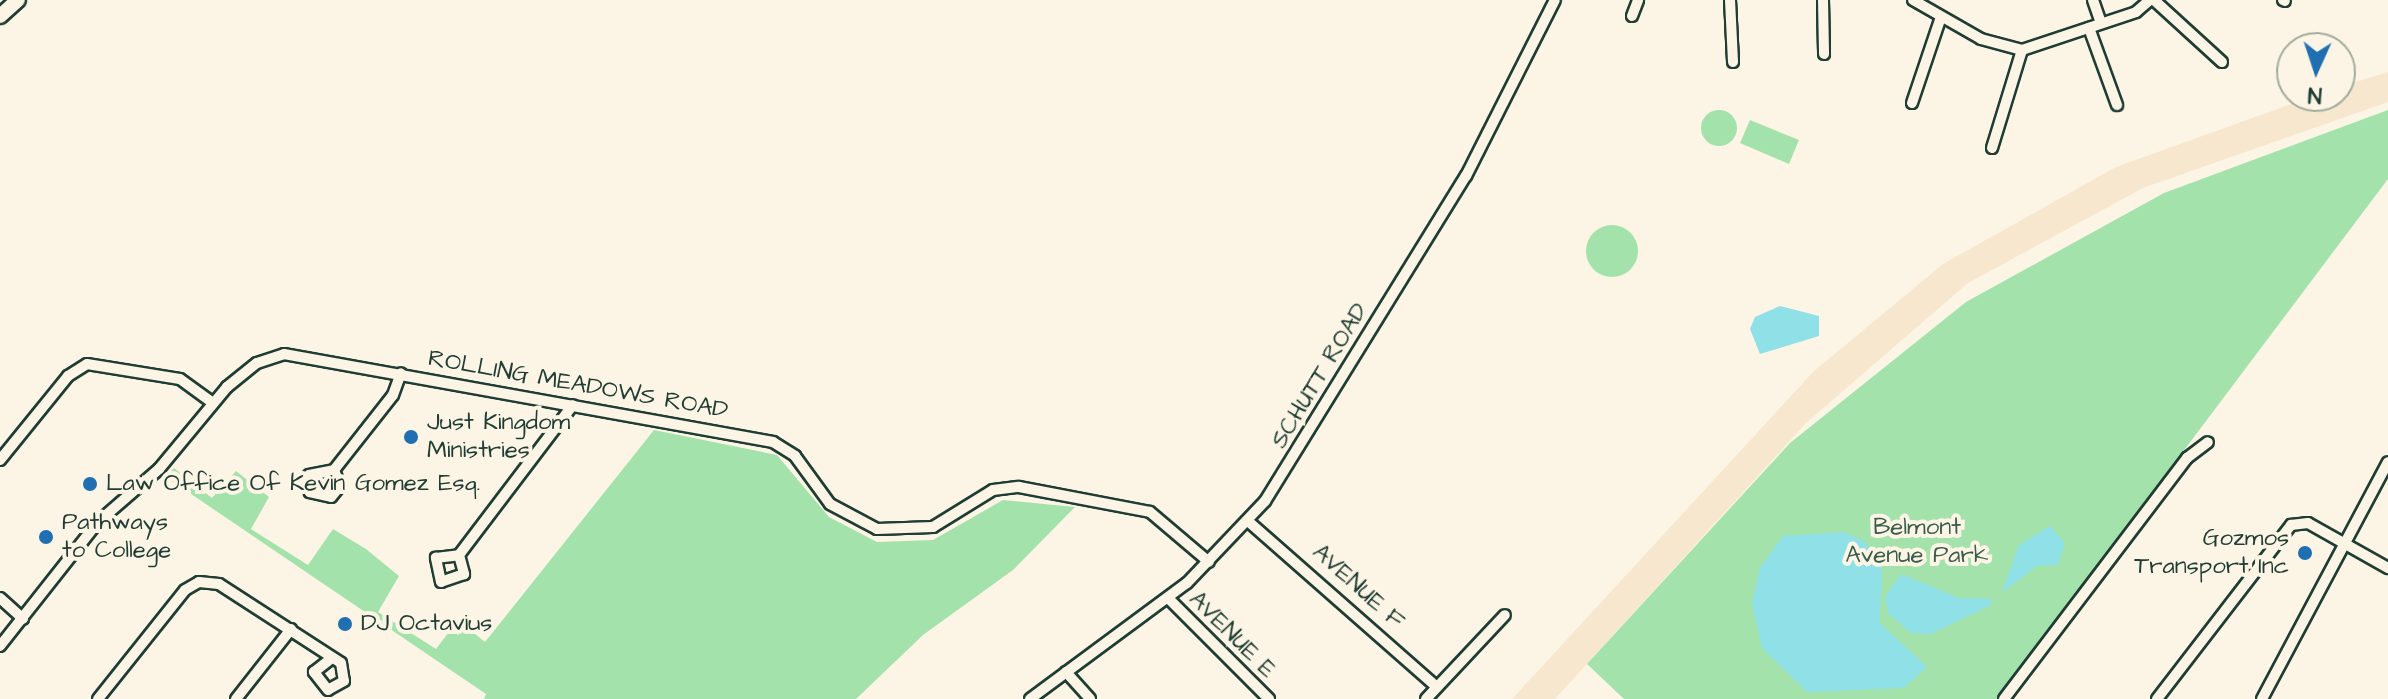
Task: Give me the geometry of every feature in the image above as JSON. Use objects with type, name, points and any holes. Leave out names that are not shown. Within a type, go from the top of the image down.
[{"type":"highway","points":[[0,16],[18,0]]},
{"type":"street","name":"SCHUTT ROAD","points":[[1030,699],[1168,598],[1249,522],[1466,176],[1555,0]]},
{"type":"street","points":[[1632,16],[1638,0]]},
{"type":"street","points":[[1730,0],[1733,62]]},
{"type":"street","points":[[1823,0],[1824,54]]},
{"type":"street","points":[[1913,0],[1981,39],[2022,50],[2089,28],[2152,0],[2222,62]]},
{"type":"street","points":[[2093,0],[2101,23]]},
{"type":"street","points":[[1912,103],[1941,17]]},
{"type":"street","points":[[2089,28],[2117,105]]},
{"type":"street","points":[[1992,148],[2022,50]]},
{"type":"street","name":"ROLLING MEADOWS ROAD","points":[[0,646],[98,522],[159,469],[213,403],[244,371],[284,354],[773,442],[795,456],[830,504],[877,529],[933,527],[993,490],[1019,487],[1150,512],[1209,562]]},
{"type":"street","points":[[0,460],[68,376],[93,362],[180,379],[213,403]]},
{"type":"street","points":[[334,470],[393,395],[401,373]]},
{"type":"street","points":[[459,555],[573,405]]},
{"type":"street","points":[[2004,699],[2187,458],[2208,442]]},
{"type":"street","points":[[2262,699],[2388,462]]},
{"type":"street","name":"AVENUE F","points":[[1249,522],[1437,687]]},
{"type":"street","points":[[2157,699],[2297,522],[2344,543],[2388,568]]},
{"type":"street","points":[[98,699],[194,584],[219,584],[332,658]]},
{"type":"street","points":[[0,598],[23,619]]},
{"type":"street","name":"AVENUE E","points":[[1168,598],[1269,699]]},
{"type":"street","points":[[1426,699],[1505,615]]},
{"type":"street","points":[[236,699],[291,629]]},
{"type":"street","points":[[1066,672],[1090,699]]},
{"type":"shaded area","points":[[2388,72],[2388,102],[2143,188],[1968,283],[1806,423],[1555,699],[1512,699],[1814,371],[1943,264],[2116,167],[2276,110],[2356,112],[2356,82]]},
{"type":"green space","points":[[1719,110],[1732,115],[1737,128],[1732,141],[1719,146],[1706,141],[1701,128],[1706,115]]},
{"type":"green space","name":"Belmont Avenue Park","points":[[2388,110],[2388,179],[1997,699],[1624,699],[1587,664],[1790,443],[1966,302],[2164,193]]},
{"type":"green space","points":[[1750,120],[1799,140],[1789,164],[1740,143]]},
{"type":"green space","points":[[1612,225],[1630,233],[1638,251],[1630,269],[1612,277],[1594,269],[1586,251],[1594,233]]},
{"type":"green space","points":[[654,430],[777,455],[829,517],[877,542],[933,540],[1003,500],[1075,507],[1013,570],[923,635],[856,699],[484,699],[486,694],[166,477],[174,468],[212,498],[236,471],[269,497],[251,529],[308,565],[333,529],[366,549],[399,576],[378,612],[436,649],[458,620],[485,642]]},
{"type":"water","points":[[1780,306],[1819,316],[1819,336],[1760,354],[1750,329],[1755,317]]},
{"type":"water","points":[[2050,526],[2065,543],[2058,565],[2037,566],[2002,593],[2019,545]]},
{"type":"water","points":[[1844,532],[1865,542],[1882,569],[1880,623],[1927,667],[1904,688],[1807,692],[1762,648],[1752,603],[1760,568],[1783,536]]},
{"type":"water","points":[[1901,574],[1959,598],[1992,599],[1991,605],[1931,634],[1911,633],[1888,613],[1885,597]]},
{"type":"place","name":"Just Kingdom Ministries","points":[[411,437]]},
{"type":"place","name":"Law Office Of Kevin Gomez Esq.","points":[[90,484]]},
{"type":"place","name":"Pathways to College","points":[[46,537]]},
{"type":"place","name":"Gozmos Transport Inc","points":[[2305,553]]},
{"type":"place","name":"DJ Octavius","points":[[345,624]]}]
